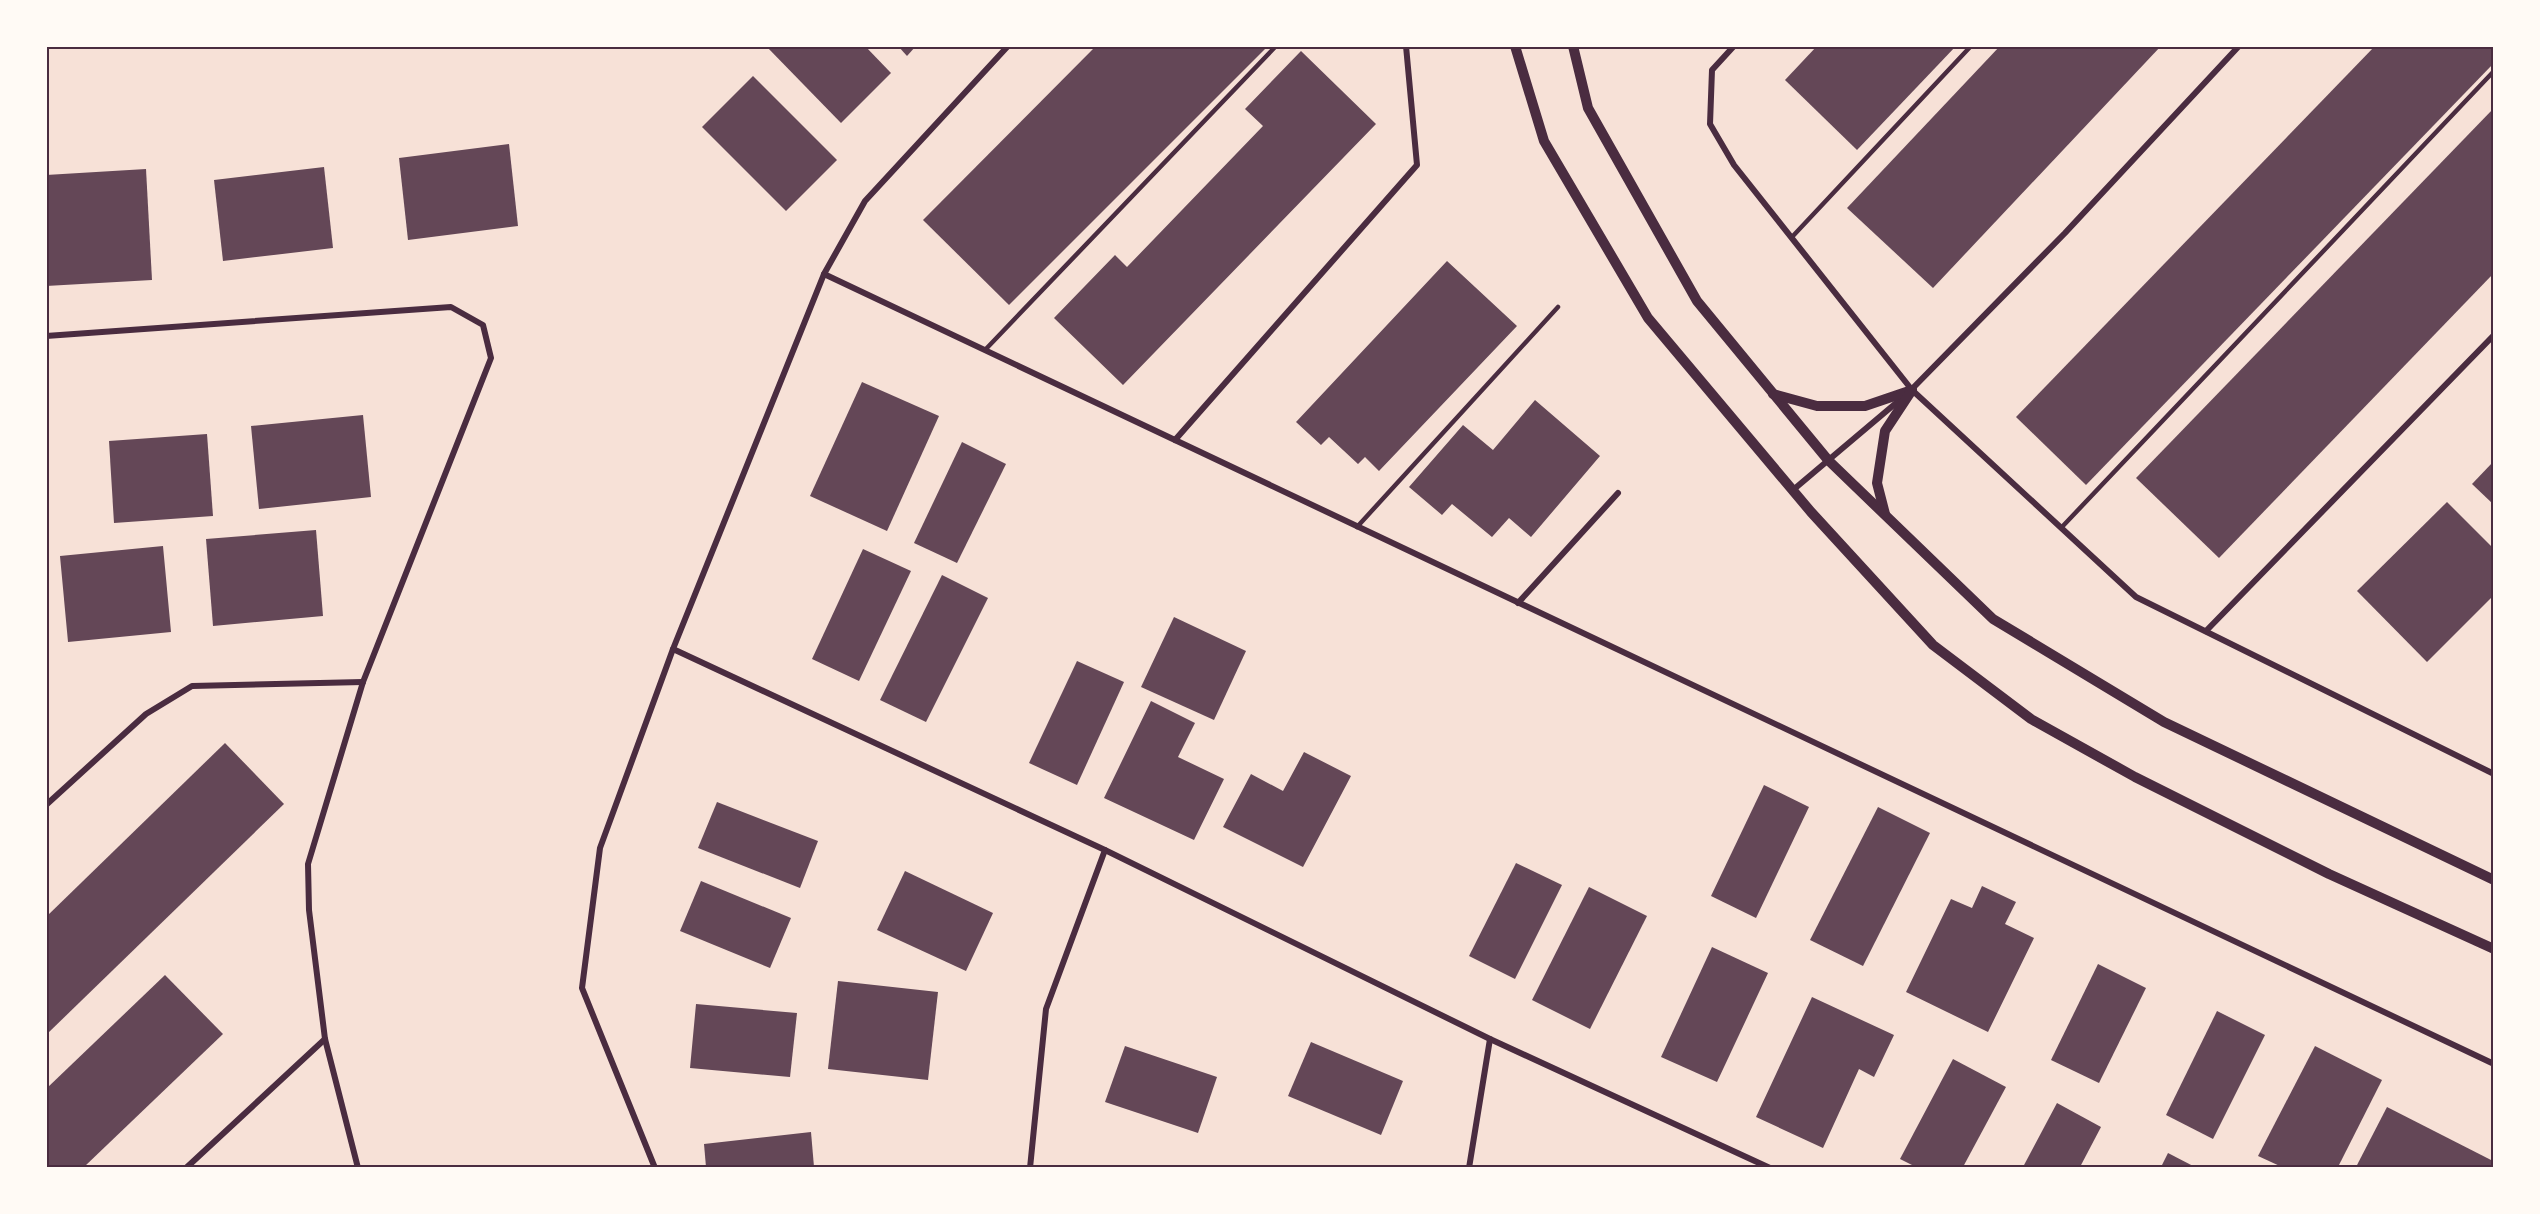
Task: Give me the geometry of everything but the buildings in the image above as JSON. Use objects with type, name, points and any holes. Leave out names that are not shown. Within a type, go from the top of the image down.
[{"type":"street","points":[[655,1167],[582,988],[600,849],[673,649],[824,274],[865,201],[1008,46]]},
{"type":"street","points":[[1175,440],[1417,165],[1406,46]]},
{"type":"street","points":[[1515,46],[1544,141],[1648,318],[1793,490],[1934,645],[2031,719],[2135,777],[2329,874],[2493,949]]},
{"type":"street","points":[[1573,46],[1588,108],[1697,301],[1828,460],[1993,619],[2164,722],[2493,880]]},
{"type":"street","points":[[1734,46],[1712,70],[1710,124],[1734,165],[1912,390],[2136,597],[2493,774]]},
{"type":"street","points":[[1793,490],[1912,390],[2065,233],[2239,46]]},
{"type":"street","points":[[824,274],[2493,1064]]},
{"type":"street","points":[[46,336],[451,306],[483,325],[491,358],[363,682],[309,864],[309,910],[325,1039],[358,1167]]},
{"type":"street","points":[[2205,632],[2493,335]]},
{"type":"street","points":[[1773,394],[1817,406],[1865,406],[1912,390]]},
{"type":"street","points":[[1886,516],[1877,483],[1885,431],[1912,390]]},
{"type":"street","points":[[1518,603],[1618,493]]},
{"type":"street","points":[[673,649],[1104,850],[1490,1039],[1770,1167]]},
{"type":"street","points":[[46,805],[146,714],[192,686],[363,682]]},
{"type":"street","points":[[1030,1167],[1046,1009],[1104,850]]},
{"type":"street","points":[[186,1167],[325,1039]]},
{"type":"street","points":[[1469,1167],[1490,1039]]},
{"type":"lane","points":[[985,350],[1276,46]]},
{"type":"lane","points":[[1792,237],[1971,46]]},
{"type":"lane","points":[[2061,528],[2493,71]]},
{"type":"lane","points":[[1357,527],[1558,307]]}]
